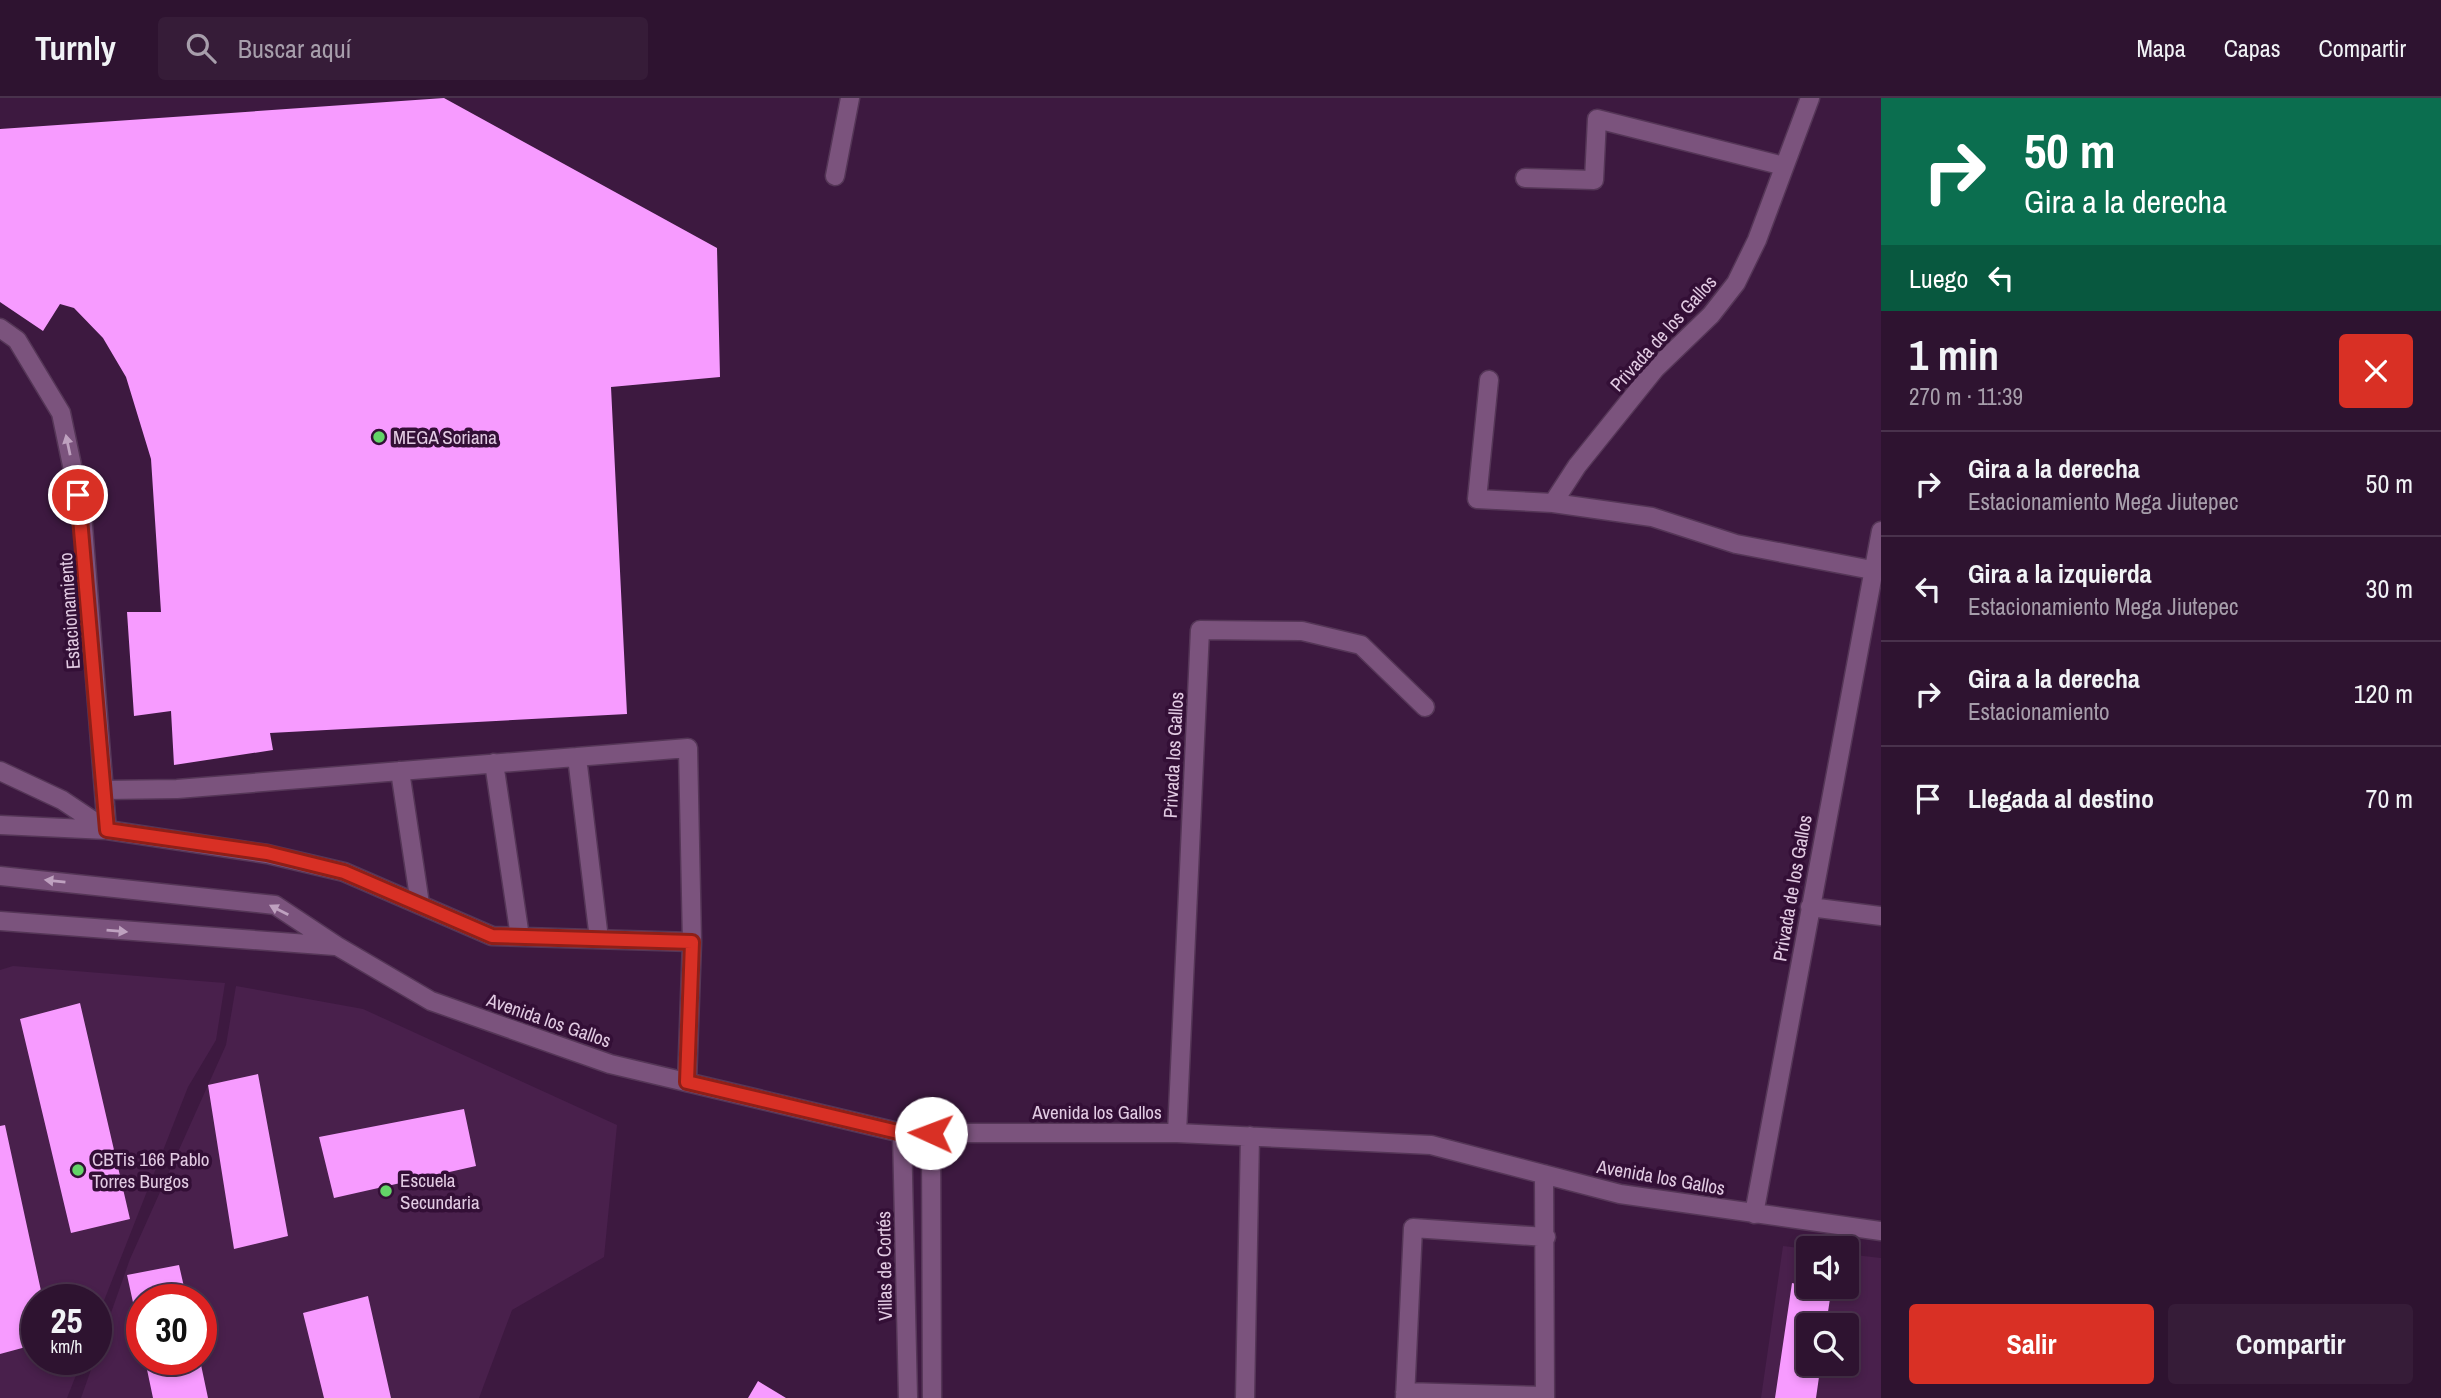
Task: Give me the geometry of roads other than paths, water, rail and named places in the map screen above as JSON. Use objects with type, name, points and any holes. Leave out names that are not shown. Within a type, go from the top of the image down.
[{"type":"street","points":[[835,176],[850,98]]},
{"type":"street","name":"Privada de los Gallos","points":[[1553,503],[1577,467],[1655,369],[1711,315],[1736,283],[1757,240],[1810,98]]},
{"type":"street","points":[[1525,178],[1594,180],[1597,119],[1784,166]]},
{"type":"street","name":"Estacionamiento","points":[[0,328],[17,340],[61,413],[82,513],[107,830]]},
{"type":"street","points":[[1489,380],[1477,499],[1553,503],[1652,517],[1736,544],[1872,570]]},
{"type":"street","name":"Privada de los Gallos","points":[[1754,1214],[1881,531]]},
{"type":"street","name":"Privada los Gallos","points":[[1177,1133],[1200,630],[1302,631],[1361,645],[1424,707]]},
{"type":"street","points":[[104,790],[177,789],[688,748],[692,942],[687,1082]]},
{"type":"street","points":[[576,757],[599,939]]},
{"type":"street","points":[[494,763],[520,937]]},
{"type":"street","points":[[0,771],[62,800],[107,830]]},
{"type":"street","points":[[400,771],[420,904]]},
{"type":"street","points":[[0,825],[107,830],[267,853],[344,872],[492,936],[692,942]]},
{"type":"street","name":"Avenida los Gallos","points":[[0,876],[275,905],[337,946],[431,1001],[610,1064],[902,1133],[1177,1133],[1432,1145],[1620,1194],[1881,1231]]},
{"type":"street","points":[[1810,907],[1881,916]]},
{"type":"street","name":"Avenida los Gallos","points":[[0,921],[337,946]]},
{"type":"street","name":"Villas de Cortés","points":[[902,1133],[908,1398]]},
{"type":"street","points":[[931,1133],[932,1398]]},
{"type":"street","points":[[1245,1398],[1250,1136]]},
{"type":"street","points":[[1545,1174],[1546,1237],[1545,1397],[1405,1395],[1413,1228],[1546,1237]]},
{"type":"place","name":"MEGA Soriana","points":[[379,437]]},
{"type":"place","name":"CBTis 166 Pablo Torres Burgos","points":[[78,1170]]},
{"type":"place","name":"Escuela Secundaria","points":[[386,1191]]}]
